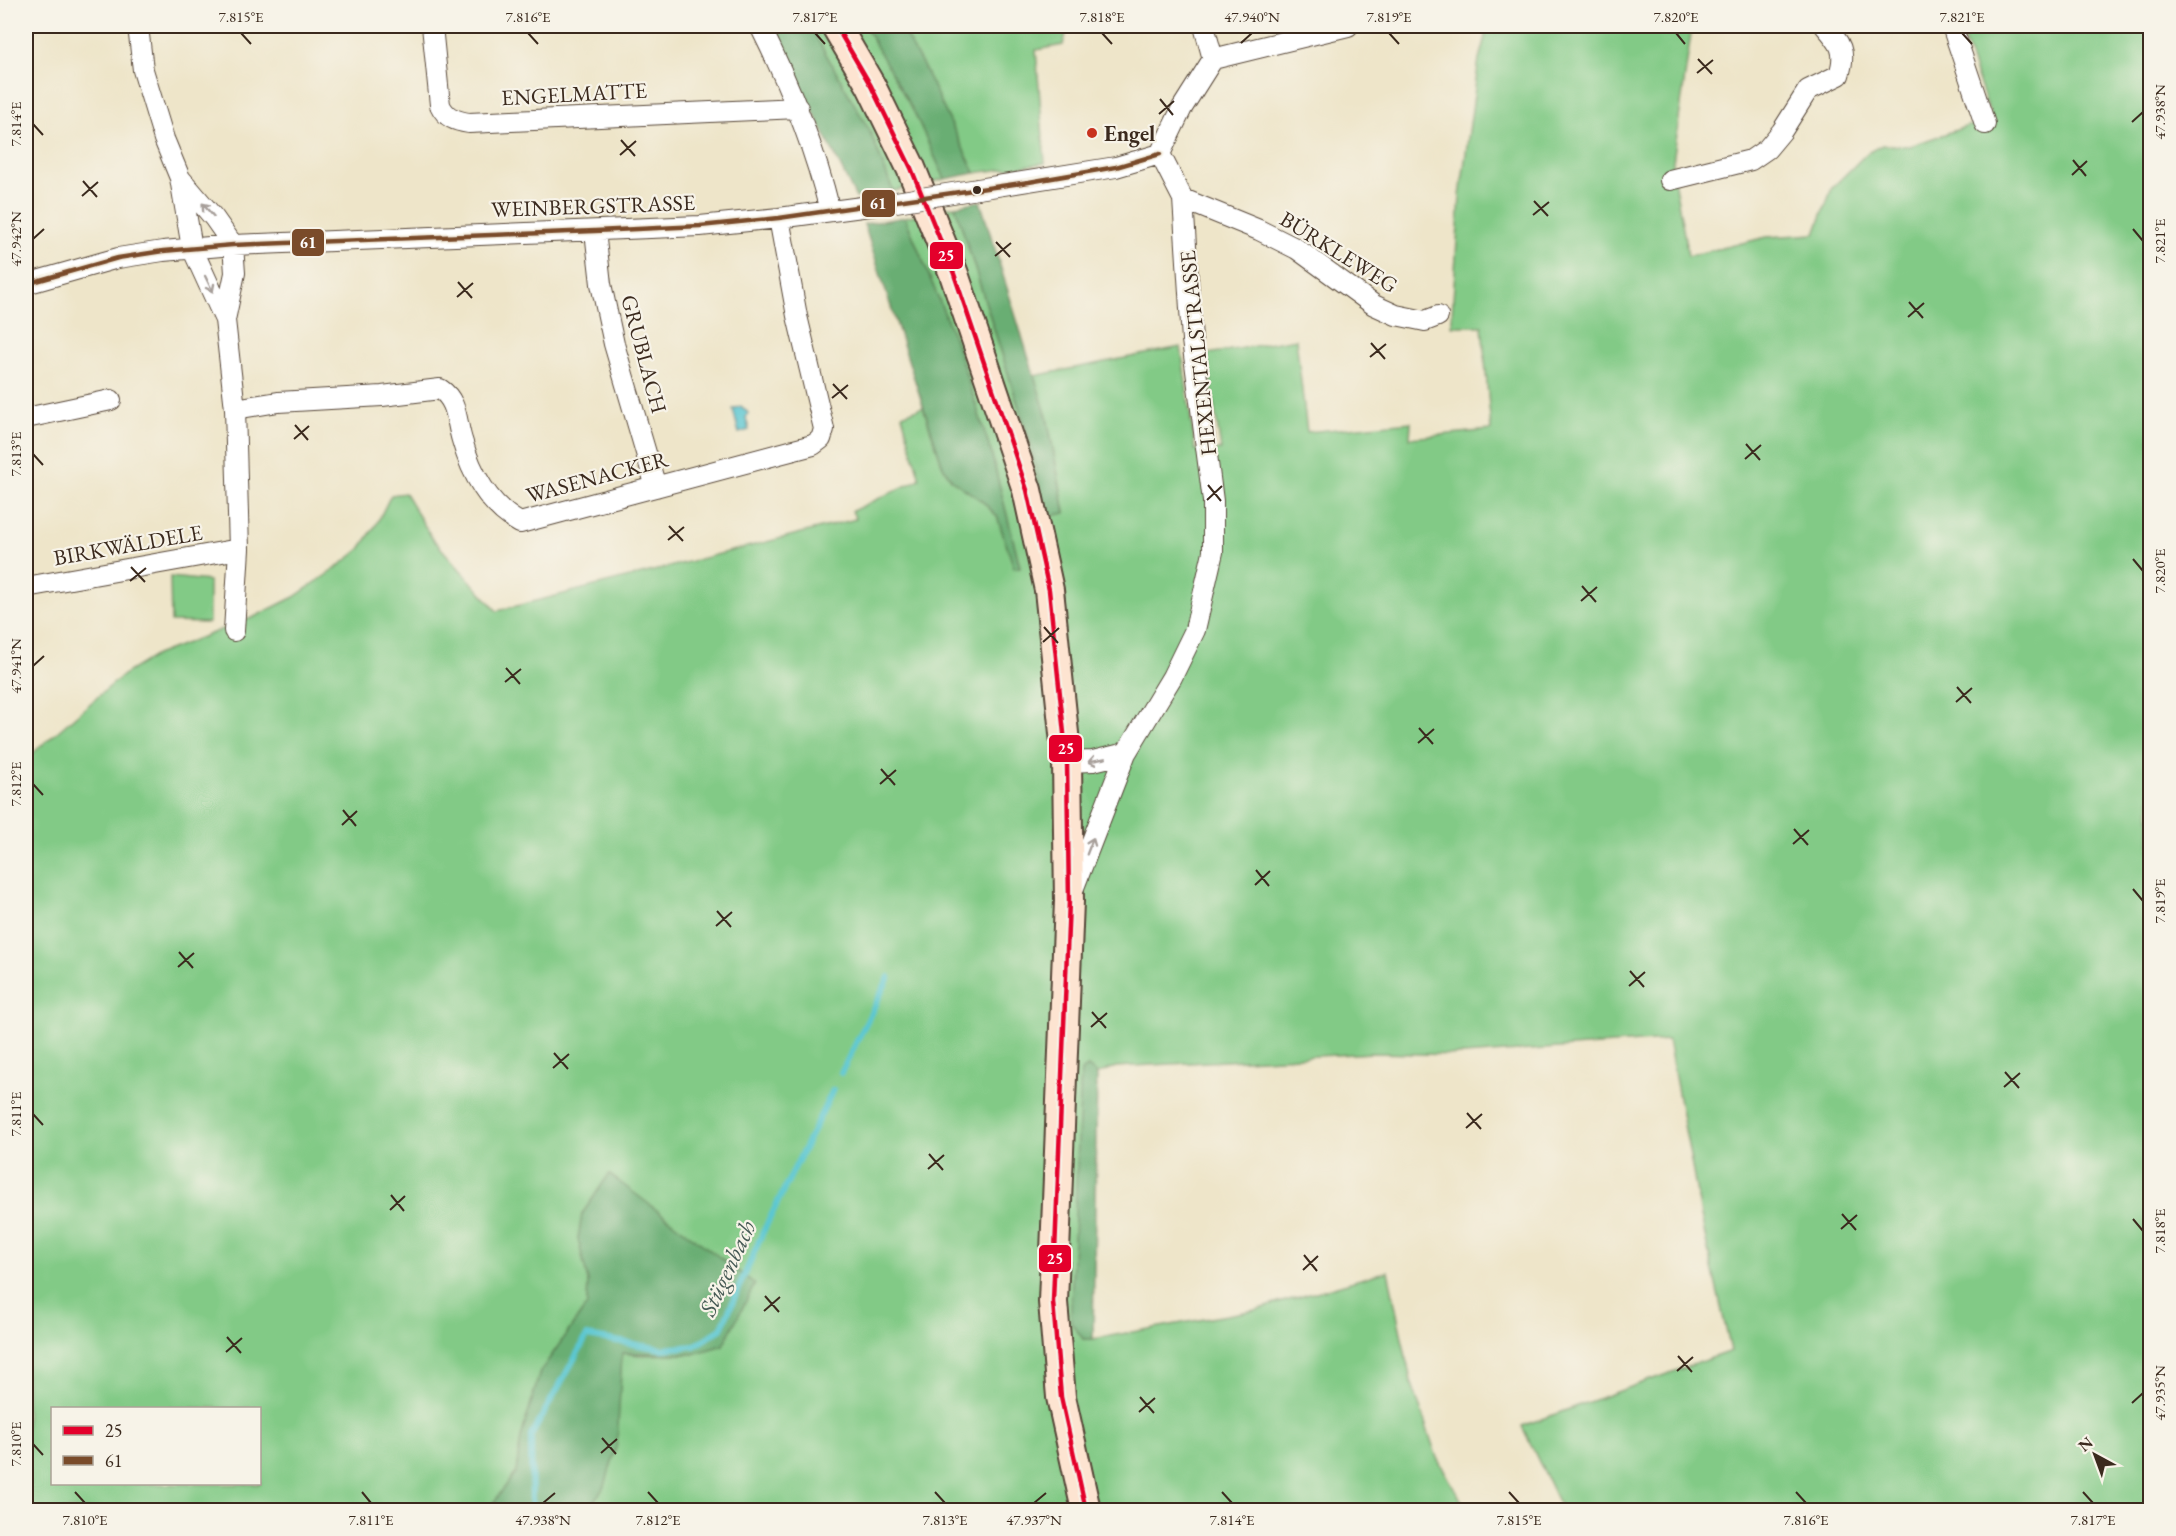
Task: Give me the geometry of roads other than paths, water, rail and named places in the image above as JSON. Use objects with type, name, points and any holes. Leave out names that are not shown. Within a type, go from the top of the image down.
[{"type":"main road","name":"HEXENTALSTRASSE","points":[[836,26],[871,86],[916,179],[954,274],[1027,490],[1049,590],[1067,762],[1069,901],[1053,1302],[1061,1397],[1086,1510]]},
{"type":"street","points":[[138,26],[143,70],[164,140],[180,178],[192,248],[225,321],[235,409],[239,549],[234,631]]},
{"type":"street","name":"ENGELMATTE","points":[[432,26],[440,105],[443,112],[457,121],[469,123],[798,108]]},
{"type":"street","points":[[760,26],[798,108],[819,165],[830,210]]},
{"type":"street","points":[[1204,26],[1213,59]]},
{"type":"street","points":[[1160,154],[1182,108],[1213,59],[1348,26]]},
{"type":"street","points":[[1670,180],[1751,160],[1767,150],[1808,90],[1839,75],[1842,66],[1841,44],[1825,26]]},
{"type":"street","points":[[1952,26],[1985,124]]},
{"type":"street","name":"WEINBERGSTRASSE","points":[[26,284],[118,258],[192,248],[700,226],[779,218],[877,205],[1116,167],[1160,154]]},
{"type":"street","name":"HEXENTALSTRASSE","points":[[1069,901],[1126,753],[1172,677],[1195,630],[1213,552],[1214,501],[1192,340],[1183,199],[1160,154]]},
{"type":"street","points":[[180,178],[214,218],[233,245],[235,273],[225,321]]},
{"type":"street","name":"BÜRKLEWEG","points":[[1183,199],[1259,230],[1297,249],[1374,305],[1396,315],[1425,321],[1438,316]]},
{"type":"street","name":"WASENACKER","points":[[235,409],[278,402],[382,396],[440,389],[453,403],[461,440],[474,476],[506,515],[520,523],[813,445],[821,439],[824,429],[797,316],[779,218]]},
{"type":"street","name":"GRUBLACH","points":[[595,231],[601,284],[614,344],[656,487]]},
{"type":"street","points":[[26,418],[111,400]]},
{"type":"street","name":"BIRKWÄLDELE","points":[[26,587],[239,549]]},
{"type":"street","points":[[1067,762],[1093,761],[1126,753]]},
{"type":"water","points":[[741,406],[748,413],[746,418],[749,430],[739,433],[733,409]]},
{"type":"waterway","name":"Stügenbach","points":[[841,1073],[889,977]]},
{"type":"waterway","name":"Stügenbach","points":[[532,1510],[531,1436],[587,1336],[662,1349],[694,1346],[721,1329],[763,1232],[833,1090]]},
{"type":"place","name":"Engel","points":[[1092,133]]}]
